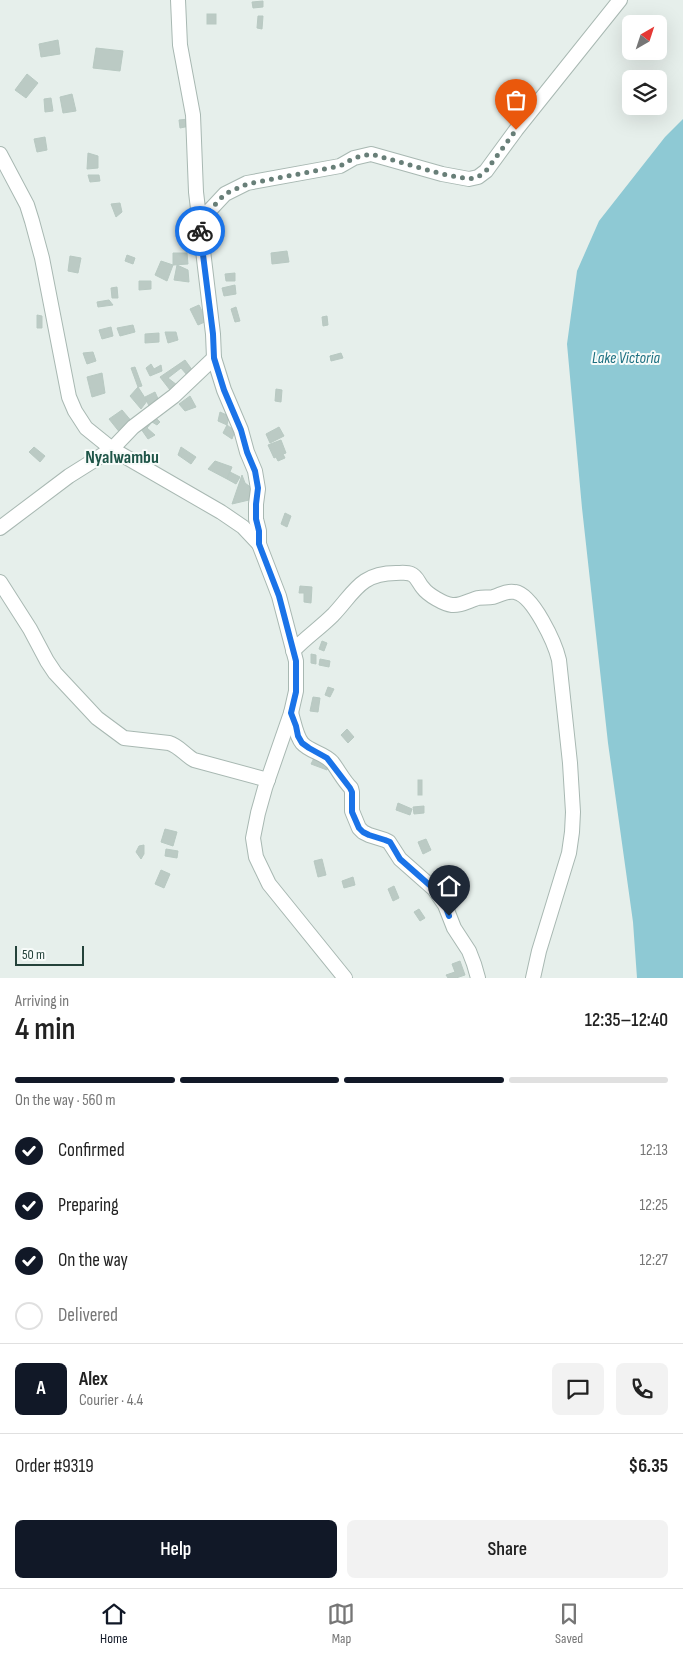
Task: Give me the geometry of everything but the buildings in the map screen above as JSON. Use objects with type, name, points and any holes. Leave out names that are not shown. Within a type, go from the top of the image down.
[{"type":"street","points":[[178,0],[180,45],[193,115],[198,217],[213,334],[214,358],[224,390],[241,430],[255,471],[258,488],[256,519],[259,531],[259,544],[279,596],[296,661],[296,692],[291,713],[268,780],[253,838],[256,857],[269,884],[345,978]]},
{"type":"street","points":[[198,217],[210,210],[225,194],[247,184],[340,166],[354,158],[371,154],[442,174],[469,179],[478,177],[486,171],[516,130],[620,0]]},
{"type":"street","points":[[0,154],[27,205],[32,221],[42,258],[69,397],[75,412],[86,428],[112,449],[222,512],[243,527],[259,544]]},
{"type":"street","points":[[0,528],[69,476],[112,449],[133,427],[174,396],[214,358]]},
{"type":"street","points":[[293,651],[333,614],[360,584],[387,573],[410,573],[415,576],[424,590],[448,604],[454,605],[475,599],[493,597],[505,592],[516,592],[521,594],[536,611],[555,644],[559,660],[570,763],[573,812],[569,854],[539,951],[533,978]]},
{"type":"street","points":[[0,582],[55,673],[96,718],[117,734],[124,738],[169,743],[175,745],[194,760],[268,780]]},
{"type":"street","points":[[291,713],[302,743],[327,758],[350,788],[354,819],[363,832],[390,842],[400,859],[434,889],[445,905],[454,928],[469,951],[478,978]]},
{"type":"water","name":"Lake Victoria","points":[[683,119],[683,978],[637,978],[633,922],[608,743],[582,508],[567,344],[577,271],[599,221],[665,137]]},
{"type":"way so far","points":[[200,231],[198,217],[207,213],[229,191],[247,184],[340,166],[354,158],[371,154],[392,159],[415,168],[442,174],[469,179],[478,177],[486,171],[516,130]]},
{"type":"district","name":"Nyalwambu","points":[[122,457]]},
{"type":"route","points":[[200,231],[213,334],[214,358],[224,390],[241,430],[255,471],[258,488],[256,519],[259,531],[259,544],[279,596],[296,661],[296,692],[291,713],[298,736],[302,743],[327,758],[350,788],[352,792],[352,812],[359,828],[369,835],[390,842],[400,859],[434,889],[445,905],[449,916]]}]
